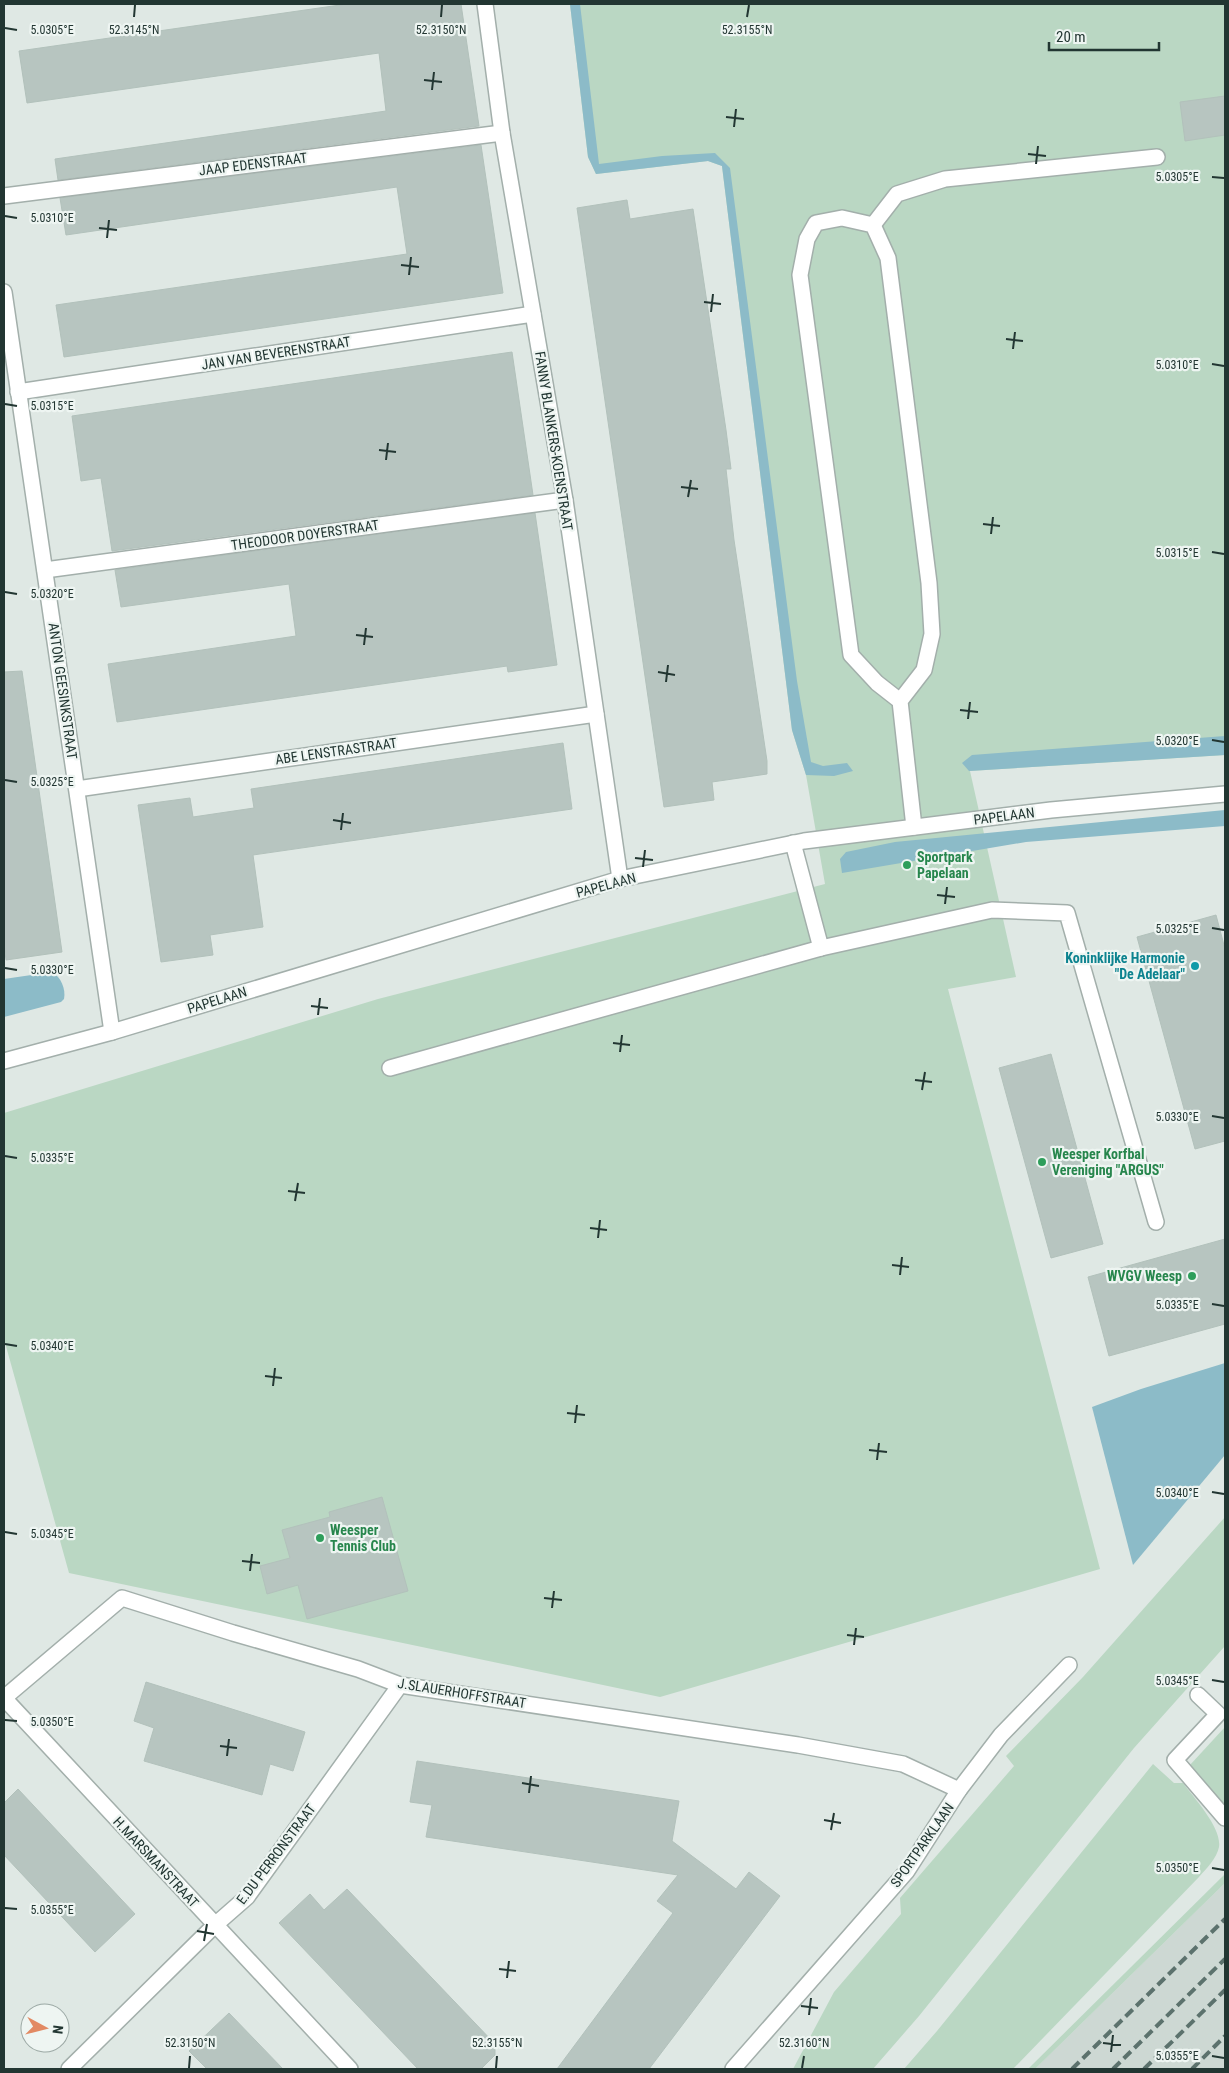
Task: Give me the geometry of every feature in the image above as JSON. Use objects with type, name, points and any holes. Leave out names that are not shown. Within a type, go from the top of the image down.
[{"type":"street","name":"FANNY BLANKERS-KOENSTRAAT","points":[[485,4],[502,133],[565,500],[620,879]]},
{"type":"street","name":"JAAP EDENSTRAAT","points":[[4,196],[502,133]]},
{"type":"street","points":[[873,225],[897,194],[945,179],[1157,157]]},
{"type":"street","points":[[873,225],[842,218],[816,224],[807,239],[800,275],[851,655],[876,684],[900,701]]},
{"type":"street","points":[[873,225],[888,258],[929,583],[932,634],[924,670],[900,701],[914,827]]},
{"type":"street","name":"ANTON GEESINKSTRAAT","points":[[4,292],[112,1032]]},
{"type":"street","name":"JAN VAN BEVERENSTRAAT","points":[[18,392],[533,314]]},
{"type":"street","name":"THEODOOR DOYERSTRAAT","points":[[45,570],[565,500]]},
{"type":"street","name":"ABE LENSTRASTRAAT","points":[[77,789],[596,714]]},
{"type":"street","name":"PAPELAAN","points":[[4,1061],[112,1032],[620,879],[793,843],[1051,810],[1225,794]]},
{"type":"street","points":[[793,843],[821,948]]},
{"type":"street","points":[[390,1068],[821,948],[992,910],[1067,912],[1156,1222]]},
{"type":"street","name":"J.SLAUERHOFFSTRAAT","points":[[4,1698],[122,1598],[233,1633],[358,1669],[400,1685],[903,1764],[959,1790]]},
{"type":"street","name":"SPORTPARKLAAN","points":[[733,2069],[907,1871],[959,1790],[1001,1735],[1070,1665]]},
{"type":"street","name":"E.DU PERRONSTRAAT","points":[[68,2069],[215,1925],[247,1897],[400,1685]]},
{"type":"street","points":[[1198,1695],[1222,1710],[1175,1760],[1225,1818]]},
{"type":"street","name":"H.MARSMANSTRAAT","points":[[4,1698],[350,2069]]},
{"type":"shaded area","points":[[1225,1883],[1225,2069],[1035,2069]]},
{"type":"green space","name":"Sportpark Papelaan","points":[[570,4],[1225,4],[1225,755],[970,771],[1016,977],[948,989],[1100,1569],[660,1697],[69,1573],[4,1339],[4,1113],[378,999],[825,884],[806,775],[792,730],[722,166],[708,161],[596,174],[588,157]]},
{"type":"green space","points":[[1225,1517],[1225,1646],[1134,1748],[919,2016],[873,2069],[793,2069],[834,1992],[901,1914],[900,1898],[1014,1766],[1006,1756],[1083,1677]]},
{"type":"green space","points":[[1225,1727],[1225,1815],[1190,1765]]},
{"type":"green space","points":[[1153,1764],[1174,1783],[1183,1783],[1212,1822],[1219,1839],[1219,1847],[1208,1867],[1013,2069],[904,2069],[937,2031]]},
{"type":"green space","points":[[1225,1874],[1225,1883],[1035,2069],[1028,2069]]},
{"type":"water","points":[[570,4],[580,4],[599,164],[662,156],[715,153],[730,168],[797,681],[811,762],[823,766],[847,763],[853,771],[834,776],[806,775],[792,730],[722,166],[708,161],[596,174],[588,157]]},
{"type":"water","points":[[1225,736],[1225,755],[969,771],[962,763],[972,755]]},
{"type":"water","points":[[1225,810],[1225,826],[1026,842],[842,873],[840,859],[846,852],[895,842]]},
{"type":"water","points":[[52,972],[58,977],[63,987],[64,999],[61,1002],[4,1017],[4,979]]},
{"type":"water","points":[[1225,1363],[1225,1455],[1133,1565],[1092,1407],[1141,1389]]},
{"type":"building","points":[[347,4],[461,4],[479,126],[58,180],[55,159],[386,111],[379,53],[27,103],[19,51]]},
{"type":"building","points":[[1225,96],[1225,135],[1185,141],[1180,102]]},
{"type":"building","points":[[481,145],[503,293],[64,357],[56,305],[407,254],[397,187],[66,235],[60,198]]},
{"type":"building","points":[[627,200],[630,219],[693,209],[731,469],[726,469],[734,540],[767,761],[767,774],[712,782],[714,800],[664,807],[577,208]]},
{"type":"building","points":[[512,352],[533,495],[112,551],[101,478],[81,481],[72,416]]},
{"type":"building","points":[[535,513],[557,665],[508,672],[507,666],[117,722],[108,664],[296,636],[289,584],[121,607],[115,570]]},
{"type":"building","points":[[22,671],[62,952],[6,960],[4,944],[4,672]]},
{"type":"building","points":[[563,743],[572,809],[253,855],[263,927],[210,935],[213,955],[161,962],[138,805],[190,798],[193,817],[254,808],[251,789]]},
{"type":"building","points":[[1216,915],[1225,949],[1225,1141],[1195,1149],[1137,937]]},
{"type":"building","points":[[1051,1054],[1103,1244],[1051,1258],[999,1068]]},
{"type":"building","points":[[1225,1239],[1225,1324],[1109,1356],[1088,1277]]},
{"type":"building","points":[[382,1497],[408,1591],[307,1619],[298,1585],[267,1594],[260,1566],[290,1558],[282,1530],[330,1517],[329,1512]]},
{"type":"building","points":[[146,1682],[305,1732],[293,1771],[270,1764],[262,1795],[144,1761],[154,1728],[134,1721]]},
{"type":"building","points":[[417,1761],[679,1801],[672,1841],[736,1889],[749,1872],[780,1896],[649,2069],[557,2069],[673,1913],[657,1901],[678,1875],[426,1837],[432,1805],[410,1802]]},
{"type":"building","points":[[18,1789],[135,1914],[95,1952],[4,1855],[4,1803]]},
{"type":"building","points":[[347,1889],[495,2044],[495,2055],[481,2069],[418,2069],[279,1923],[310,1894],[324,1910]]},
{"type":"building","points":[[229,2013],[283,2069],[207,2069],[189,2051]]},
{"type":"railway","points":[[1072,2069],[1225,1919]]},
{"type":"railway","points":[[1113,2069],[1225,1959]]},
{"type":"railway","points":[[1144,2069],[1225,1990]]},
{"type":"railway","points":[[1192,2069],[1225,2036]]},
{"type":"place","name":"Sportpark Papelaan","points":[[907,865]]},
{"type":"place","name":"Koninklijke Harmonie \"De Adelaar\"","points":[[1195,966]]},
{"type":"place","name":"Weesper Korfbal Vereniging \"ARGUS\"","points":[[1042,1162]]},
{"type":"place","name":"WVGV Weesp","points":[[1192,1276]]},
{"type":"place","name":"Weesper Tennis Club","points":[[320,1538]]}]
